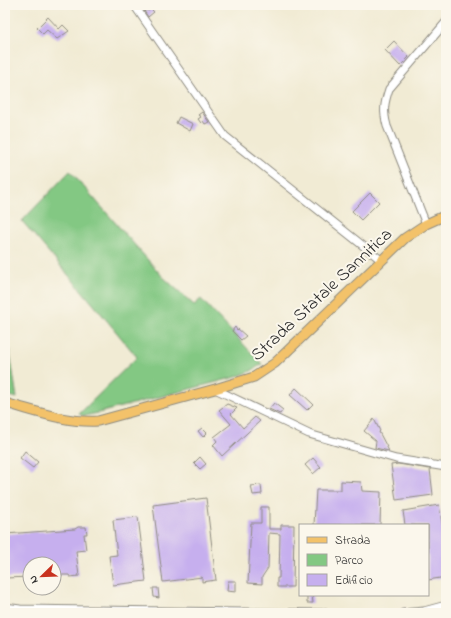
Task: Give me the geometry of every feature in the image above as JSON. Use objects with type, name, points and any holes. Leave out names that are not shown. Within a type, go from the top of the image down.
[{"type":"main road","name":"Strada Statale Sannitica","points":[[5,403],[69,421],[98,421],[254,377],[275,363],[405,238],[426,224],[446,215]]},
{"type":"street","points":[[134,5],[225,136],[381,260]]},
{"type":"street","points":[[426,224],[387,126],[384,111],[385,101],[389,89],[446,22]]},
{"type":"street","points":[[215,389],[309,434],[396,458],[446,467]]},
{"type":"street","points":[[403,613],[424,611],[446,605]]},
{"type":"street","points":[[5,607],[20,609],[326,613]]},
{"type":"green space","points":[[70,171],[162,276],[194,305],[201,299],[262,364],[251,371],[236,377],[98,413],[84,416],[79,414],[137,357],[22,221]]},
{"type":"green space","points":[[5,322],[17,398],[5,395]]},
{"type":"building","points":[[151,9],[154,12],[148,17],[144,11]]},
{"type":"building","points":[[48,17],[59,29],[63,25],[69,31],[57,39],[47,30],[43,34],[37,28]]},
{"type":"building","points":[[394,41],[409,57],[400,66],[385,50]]},
{"type":"building","points":[[202,112],[209,122],[205,124],[203,121],[201,123],[198,119],[201,117],[198,115]]},
{"type":"building","points":[[179,117],[193,124],[190,131],[176,123]]},
{"type":"building","points":[[370,193],[379,202],[361,220],[352,211]]},
{"type":"building","points":[[235,327],[246,336],[241,340],[232,331]]},
{"type":"building","points":[[296,388],[313,404],[307,410],[290,395]]},
{"type":"building","points":[[274,403],[283,410],[280,414],[269,409]]},
{"type":"building","points":[[227,404],[237,408],[231,414],[243,428],[255,417],[260,421],[222,456],[213,445],[217,441],[214,437],[231,424],[219,410]]},
{"type":"building","points":[[374,419],[389,451],[375,448],[376,441],[364,431]]},
{"type":"building","points":[[202,428],[207,433],[203,437],[198,431]]},
{"type":"building","points":[[25,451],[38,462],[33,468],[20,458]]},
{"type":"building","points":[[200,457],[206,464],[200,469],[194,463]]},
{"type":"building","points":[[313,458],[321,467],[313,474],[305,465]]},
{"type":"building","points":[[398,464],[430,469],[433,495],[396,500],[391,465]]},
{"type":"building","points":[[341,481],[361,482],[362,491],[381,492],[380,524],[314,524],[316,490],[341,490]]},
{"type":"building","points":[[261,485],[262,494],[253,495],[251,486]]},
{"type":"building","points":[[206,498],[216,580],[202,582],[202,577],[163,582],[153,505]]},
{"type":"building","points":[[439,505],[446,547],[446,577],[429,580],[429,524],[405,524],[403,511]]},
{"type":"building","points":[[261,507],[269,507],[269,529],[281,529],[281,525],[294,525],[293,587],[277,587],[277,578],[279,578],[280,534],[269,533],[268,568],[262,577],[262,584],[248,583],[251,523],[261,523]]},
{"type":"building","points":[[138,517],[146,581],[113,585],[109,556],[117,555],[113,520]]},
{"type":"building","points":[[78,527],[86,527],[87,534],[84,534],[86,550],[76,551],[79,576],[70,577],[69,575],[62,575],[62,556],[22,556],[22,577],[5,578],[5,534],[75,529]]},
{"type":"building","points":[[228,581],[236,581],[236,592],[227,591]]},
{"type":"building","points":[[153,588],[158,588],[159,598],[154,597]]},
{"type":"building","points":[[307,596],[312,596],[313,603],[307,603]]}]
